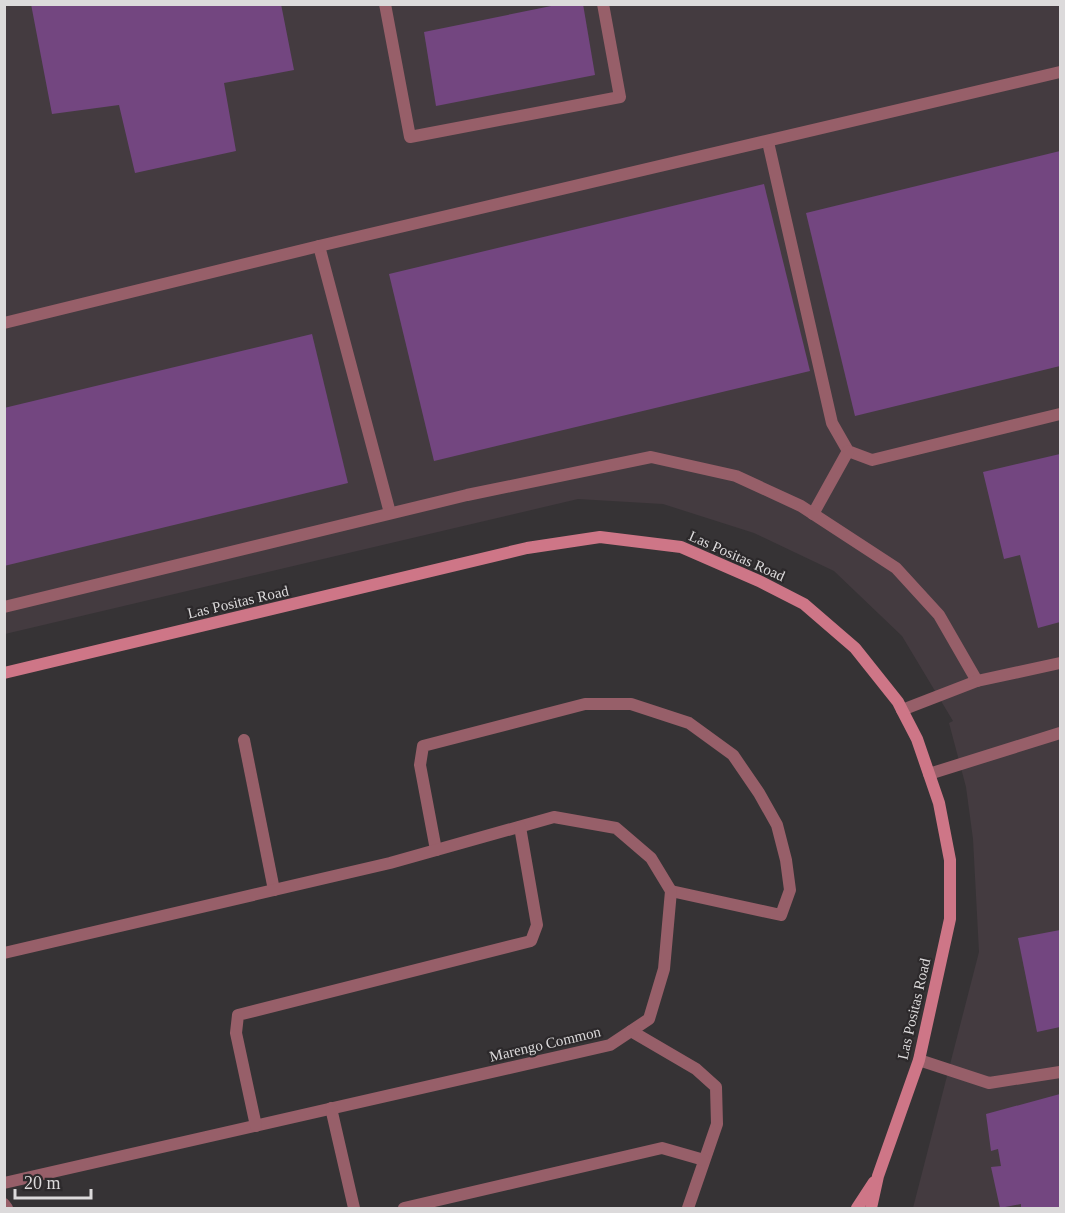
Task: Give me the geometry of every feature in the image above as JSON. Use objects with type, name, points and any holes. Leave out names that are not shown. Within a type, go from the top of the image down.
[{"type":"main road","name":"Las Positas Road","points":[[4,673],[527,549],[600,537],[681,547],[759,581],[804,604],[855,648],[898,702],[917,739],[939,803],[950,860],[950,919],[919,1060],[878,1176],[871,1209]]},
{"type":"main road","name":"Las Positas Road","points":[[857,1209],[878,1176]]},
{"type":"street","points":[[385,4],[410,137],[621,98],[603,4]]},
{"type":"street","points":[[4,323],[319,246],[1060,72]]},
{"type":"street","points":[[768,142],[832,423],[848,451],[872,460],[1060,414]]},
{"type":"street","points":[[319,246],[390,513]]},
{"type":"street","points":[[813,514],[848,451]]},
{"type":"street","points":[[4,607],[466,495],[651,457],[736,476],[801,506],[896,568],[939,615],[977,681]]},
{"type":"street","points":[[902,710],[977,681],[1060,663]]},
{"type":"street","points":[[4,953],[390,863],[554,817],[616,828],[651,858],[672,891],[781,915],[790,890],[786,860],[777,825],[733,755],[689,723],[631,704],[585,704],[423,746],[420,765],[436,850]]},
{"type":"street","points":[[929,774],[1060,733]]},
{"type":"street","points":[[244,740],[274,890]]},
{"type":"street","points":[[256,1126],[236,1033],[238,1015],[531,941],[537,925],[520,827]]},
{"type":"street","name":"Marengo Common","points":[[4,1183],[610,1045],[649,1019],[664,969],[672,891]]},
{"type":"street","points":[[631,1031],[696,1069],[716,1088],[717,1124],[688,1209]]},
{"type":"street","points":[[919,1060],[988,1083],[1060,1072]]},
{"type":"street","points":[[331,1108],[354,1209]]},
{"type":"street","points":[[404,1209],[662,1148],[704,1160]]},
{"type":"street","points":[[4,1204],[7,1209]]},
{"type":"shaded area","points":[[4,5],[1060,5],[1060,1208],[913,1208],[979,952],[973,839],[966,787],[949,723],[953,721],[902,636],[834,571],[754,533],[663,504],[578,499],[5,634]]},
{"type":"building","points":[[31,4],[281,4],[294,70],[224,83],[236,151],[135,173],[119,105],[52,114]]},
{"type":"building","points":[[561,4],[583,4],[595,75],[436,106],[424,32]]},
{"type":"building","points":[[1060,151],[1060,366],[855,416],[806,213]]},
{"type":"building","points":[[764,184],[810,371],[434,461],[389,274]]},
{"type":"building","points":[[312,334],[348,483],[4,566],[4,408]]},
{"type":"building","points":[[1060,454],[1060,622],[1038,628],[1020,555],[1004,559],[983,472]]},
{"type":"building","points":[[1060,930],[1060,1027],[1037,1032],[1018,938]]},
{"type":"building","points":[[1060,1094],[1060,1208],[1021,1208],[1021,1204],[1000,1208],[991,1167],[1001,1166],[998,1149],[991,1151],[986,1114]]}]
